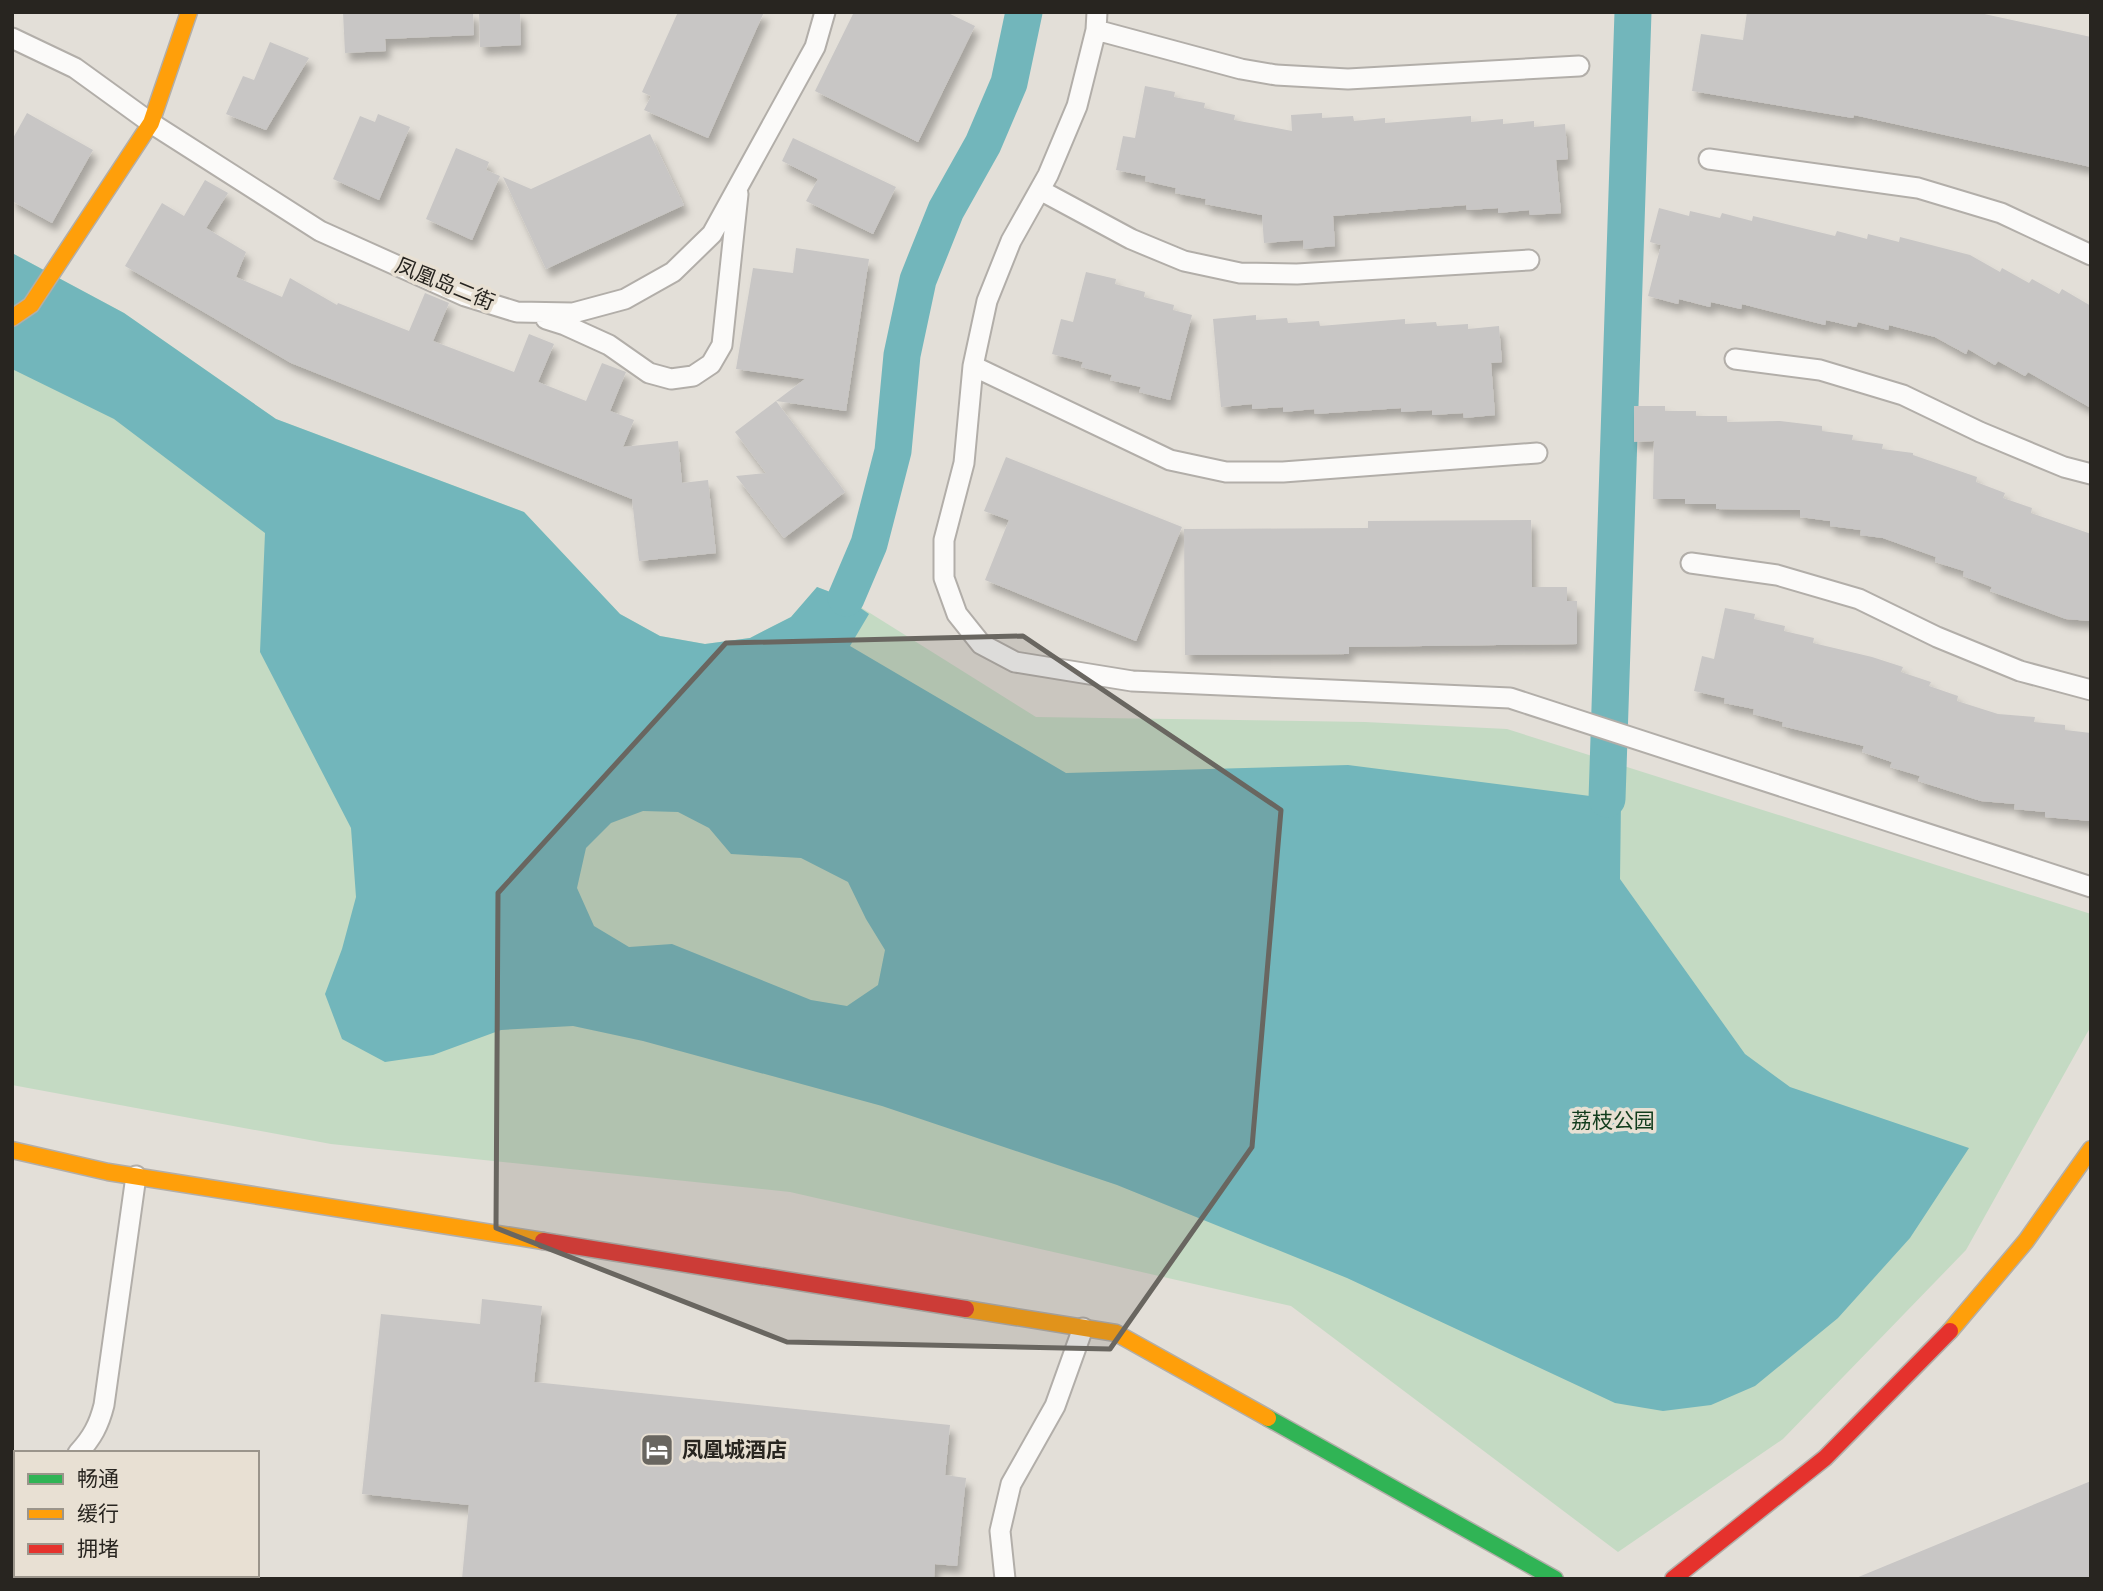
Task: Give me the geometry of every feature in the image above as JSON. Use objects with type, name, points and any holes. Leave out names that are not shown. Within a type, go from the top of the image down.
[{"type":"street","points":[[12,318],[31,305],[151,123],[189,12]]},
{"type":"street","points":[[1673,1579],[1825,1458],[1949,1333],[2026,1241],[2091,1149]]},
{"type":"street","points":[[12,1150],[136,1177],[1115,1333],[1555,1579]]},
{"type":"lane","name":"凤凰岛二街","points":[[12,38],[75,68],[151,123],[320,231],[465,296],[517,312],[573,313],[625,299],[649,286],[673,272],[712,234],[815,47],[825,12]]},
{"type":"lane","points":[[1579,66],[1348,79],[1312,78],[1241,69],[1096,21],[1077,106],[1048,175],[1011,241],[987,301],[973,366],[964,463],[944,540],[944,578],[957,614],[981,644],[1015,662],[1132,681],[1510,698],[2091,887]]},
{"type":"lane","points":[[1709,159],[1919,188],[2001,213],[2091,255]]},
{"type":"lane","points":[[517,312],[565,325],[609,345],[649,373],[671,379],[693,376],[711,363],[722,345],[739,186]]},
{"type":"lane","points":[[1040,190],[1131,239],[1184,261],[1240,273],[1297,274],[1529,260]]},
{"type":"lane","points":[[1735,359],[1820,370],[1903,395],[2004,442],[2064,467],[2091,474]]},
{"type":"lane","points":[[973,366],[1170,460],[1226,472],[1283,472],[1537,453]]},
{"type":"lane","points":[[1691,563],[1777,575],[1859,599],[1937,637],[2021,671],[2091,690]]},
{"type":"lane","points":[[80,1451],[90,1441],[99,1424],[104,1405],[136,1177]]},
{"type":"lane","points":[[1005,1579],[1000,1531],[1011,1484],[1055,1406],[1083,1328]]},
{"type":"highlighted area","points":[[1023,636],[1281,810],[1252,1147],[1110,1349],[787,1342],[496,1228],[498,893],[726,643]]},
{"type":"green space","name":"荔枝公园","points":[[12,253],[124,313],[276,419],[524,512],[620,614],[660,636],[705,644],[750,638],[791,617],[817,587],[846,598],[1036,717],[1365,722],[1507,729],[2091,914],[2091,1026],[1966,1250],[1783,1439],[1618,1552],[1291,1306],[790,1192],[331,1144],[12,1085]]},
{"type":"water","points":[[12,253],[124,313],[276,419],[524,512],[620,614],[660,636],[705,644],[750,638],[791,617],[817,587],[846,598],[869,614],[850,646],[1066,773],[1348,765],[1621,800],[1620,879],[1745,1054],[1790,1087],[1969,1148],[1910,1238],[1838,1318],[1755,1386],[1711,1405],[1663,1411],[1615,1403],[1347,1278],[1117,1185],[882,1106],[643,1041],[573,1026],[501,1030],[433,1055],[385,1062],[342,1039],[325,994],[342,949],[356,897],[351,828],[260,652],[265,533],[114,419],[12,369]],"holes":[[[643,811],[678,812],[709,828],[731,854],[801,858],[848,882],[885,950],[878,985],[847,1006],[811,1000],[672,944],[629,947],[594,926],[577,888],[586,848],[611,823]]]},
{"type":"building","points":[[343,12],[473,12],[474,35],[385,39],[386,51],[345,53]]},
{"type":"building","points":[[479,12],[520,12],[521,45],[480,47]]},
{"type":"building","points":[[678,12],[764,12],[708,138],[644,110],[651,96],[642,92]]},
{"type":"building","points":[[854,12],[946,12],[975,26],[918,142],[815,91]]},
{"type":"building","points":[[1747,12],[1975,12],[2091,37],[2091,167],[1854,115],[1853,118],[1692,91],[1701,34],[1743,40]]},
{"type":"building","points":[[270,42],[309,58],[266,130],[226,114],[243,76],[254,80]]},
{"type":"building","points":[[1145,86],[1175,92],[1174,97],[1205,103],[1204,108],[1235,115],[1234,120],[1292,131],[1291,115],[1322,113],[1322,118],[1353,116],[1354,121],[1385,118],[1385,123],[1471,116],[1471,122],[1503,119],[1503,124],[1534,121],[1534,127],[1565,124],[1568,159],[1556,160],[1561,213],[1530,215],[1529,210],[1498,213],[1498,208],[1467,210],[1466,205],[1333,216],[1335,246],[1304,249],[1303,240],[1264,243],[1262,215],[1205,204],[1206,199],[1175,193],[1176,188],[1145,181],[1146,176],[1116,170],[1123,136],[1135,138]]},
{"type":"building","points":[[27,113],[93,150],[52,223],[12,201],[12,140]]},
{"type":"building","points":[[378,114],[410,127],[379,200],[333,179],[360,116],[375,122]]},
{"type":"building","points":[[650,134],[684,205],[546,269],[503,177],[531,189]]},
{"type":"building","points":[[793,138],[896,187],[873,234],[806,201],[818,179],[782,161]]},
{"type":"building","points":[[456,148],[489,162],[486,170],[500,176],[472,240],[426,219]]},
{"type":"building","points":[[205,180],[228,193],[206,228],[246,252],[236,277],[282,297],[290,278],[337,305],[338,303],[409,331],[425,293],[449,303],[433,341],[514,372],[529,334],[554,344],[538,382],[586,401],[602,363],[626,372],[610,411],[634,420],[623,447],[678,441],[682,483],[708,480],[716,553],[639,561],[632,499],[291,363],[125,266],[162,203],[184,216]]},
{"type":"building","points":[[1659,208],[1689,216],[1690,211],[1720,218],[1722,213],[1752,221],[1753,216],[1835,236],[1837,231],[1867,239],[1868,234],[1899,242],[1900,237],[1970,255],[2000,272],[2002,268],[2029,283],[2032,279],[2059,294],[2062,289],[2091,306],[2091,408],[2028,372],[2025,376],[1998,361],[1995,365],[1968,349],[1966,354],[1935,337],[1889,325],[1888,330],[1858,322],[1856,327],[1826,320],[1825,325],[1742,304],[1741,309],[1711,302],[1710,307],[1679,299],[1678,304],[1648,296],[1661,245],[1650,242]]},
{"type":"building","points":[[796,248],[869,259],[846,411],[776,401],[845,492],[784,538],[736,476],[766,473],[735,432],[805,379],[736,369],[753,268],[793,273]]},
{"type":"building","points":[[1086,272],[1116,279],[1115,284],[1145,292],[1144,297],[1174,305],[1173,310],[1192,315],[1170,400],[1139,392],[1141,387],[1110,380],[1112,375],[1081,367],[1083,362],[1052,354],[1061,319],[1073,322]]},
{"type":"building","points":[[1256,315],[1256,320],[1287,318],[1288,323],[1319,321],[1320,326],[1405,319],[1405,324],[1468,324],[1468,329],[1499,326],[1502,362],[1491,363],[1495,415],[1464,418],[1463,413],[1432,415],[1432,410],[1401,412],[1401,408],[1315,414],[1314,409],[1283,412],[1283,407],[1252,409],[1252,404],[1221,407],[1213,319]]},
{"type":"building","points":[[1634,406],[1665,406],[1665,411],[1696,411],[1696,416],[1727,416],[1727,422],[1780,421],[1822,426],[1822,431],[1853,435],[1852,440],[1883,444],[1882,449],[1913,453],[1977,477],[1976,482],[2005,493],[2003,498],[2032,508],[2031,513],[2091,534],[2091,621],[2066,619],[1990,591],[1992,587],[1963,576],[1964,571],[1935,562],[1936,557],[1883,538],[1860,535],[1861,530],[1830,526],[1830,521],[1800,517],[1800,510],[1716,509],[1716,504],[1685,504],[1685,499],[1653,499],[1654,441],[1634,442]]},
{"type":"building","points":[[1006,457],[1182,527],[1136,641],[985,580],[1009,520],[984,511]]},
{"type":"building","points":[[1531,520],[1532,587],[1567,587],[1567,601],[1577,601],[1577,644],[1349,647],[1349,654],[1185,655],[1184,529],[1368,528],[1368,521]]},
{"type":"building","points":[[1725,608],[1755,614],[1754,619],[1785,626],[1784,631],[1814,638],[1813,643],[1903,667],[1901,672],[1931,682],[1929,686],[1958,696],[1957,701],[1998,714],[2035,717],[2034,722],[2065,725],[2065,730],[2091,733],[2091,821],[2045,817],[2045,812],[2014,809],[2015,804],[1981,801],[1918,781],[1920,776],[1890,767],[1892,762],[1862,752],[1864,746],[1782,726],[1783,722],[1753,714],[1754,709],[1724,703],[1725,698],[1694,691],[1702,656],[1714,659]]},
{"type":"building","name":"凤凰城酒店","points":[[482,1299],[542,1306],[534,1382],[950,1425],[945,1475],[966,1478],[957,1566],[935,1564],[934,1579],[462,1579],[469,1505],[362,1494],[381,1314],[480,1324]]},
{"type":"building","points":[[2091,1481],[2091,1579],[1856,1579],[1856,1578]]},
{"type":"waterway","points":[[846,598],[869,544],[893,451],[902,355],[918,280],[946,210],[983,144],[1009,83],[1024,12]]},
{"type":"waterway","points":[[1607,799],[1633,12]]},
{"type":"traffic: fast","points":[[1268,1418],[1555,1579]]},
{"type":"traffic: slow","points":[[12,318],[31,305],[151,123],[189,12]]},
{"type":"traffic: slow","points":[[1950,1331],[2026,1241],[2091,1149]]},
{"type":"traffic: slow","points":[[12,1150],[108,1172],[543,1241]]},
{"type":"traffic: slow","points":[[966,1309],[1116,1333],[1268,1418]]},
{"type":"traffic: jam","points":[[543,1241],[966,1309]]},
{"type":"traffic: jam","points":[[1673,1579],[1825,1458],[1950,1331]]},
{"type":"place","name":"凤凰城酒店","points":[[657,1450]]}]
